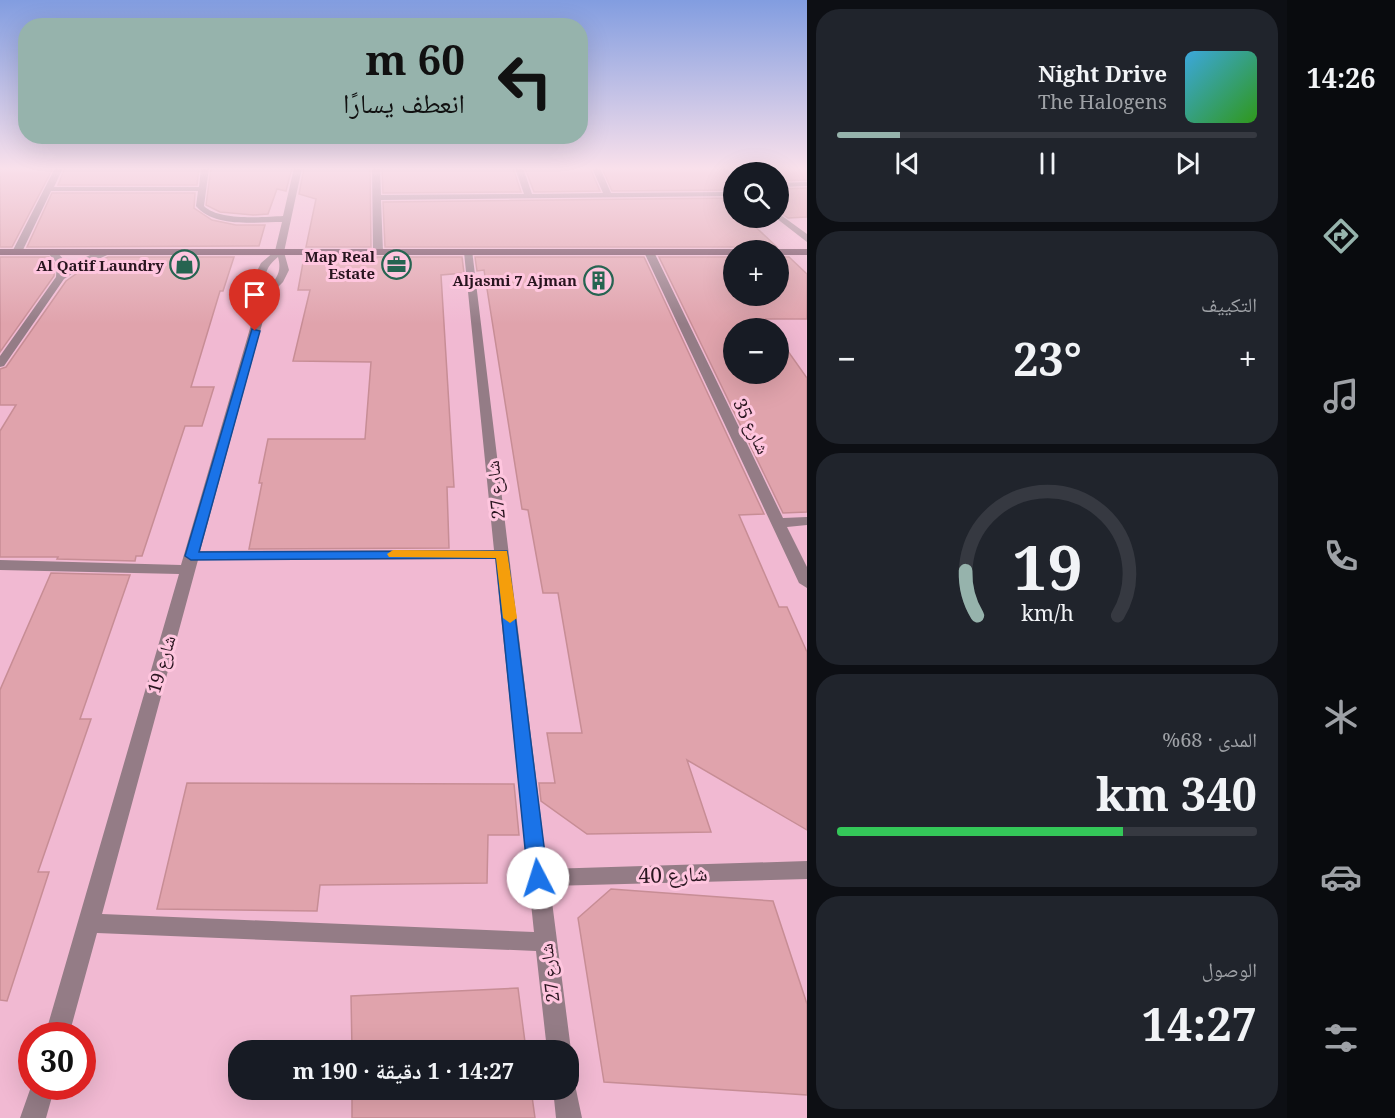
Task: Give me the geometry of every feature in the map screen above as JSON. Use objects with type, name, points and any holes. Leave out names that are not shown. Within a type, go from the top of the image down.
[{"type":"main road","points":[[0,252],[723,252]]},
{"type":"main road","points":[[789,252],[807,252]]},
{"type":"street","points":[[17,252],[33,220]]},
{"type":"street","points":[[279,252],[287,220]]},
{"type":"street","points":[[377,220],[378,252]]},
{"type":"street","points":[[789,224],[807,239]]},
{"type":"street","points":[[52,252],[62,263],[61,277]]},
{"type":"street","points":[[0,364],[61,277],[82,263],[109,252]]},
{"type":"street","name":"شارع 19","points":[[61,1022],[265,294],[259,279],[260,272],[264,265],[279,252],[286,265],[285,272],[275,287],[265,294]]},
{"type":"street","name":"شارع 27","points":[[469,252],[538,878],[559,1040]]},
{"type":"street","name":"شارع 35","points":[[649,252],[807,583]]},
{"type":"street","points":[[778,523],[807,521]]},
{"type":"street","points":[[0,565],[190,563],[503,554]]},
{"type":"street","name":"شارع 40","points":[[538,878],[807,870]]},
{"type":"street","points":[[88,923],[546,942]]},
{"type":"street","points":[[33,1118],[39,1100]]},
{"type":"street","points":[[567,1100],[569,1118]]},
{"type":"building","points":[[0,220],[26,220],[12,247],[0,247]]},
{"type":"building","points":[[39,220],[213,220],[236,225],[265,225],[259,246],[27,247]]},
{"type":"building","points":[[312,220],[371,220],[371,247],[306,247]]},
{"type":"building","points":[[384,220],[723,220],[723,228],[757,228],[770,240],[723,240],[723,247],[385,247]]},
{"type":"building","points":[[0,257],[49,257],[55,264],[54,276],[0,352]]},
{"type":"building","points":[[108,257],[234,257],[223,291],[220,291],[191,387],[214,387],[202,426],[185,426],[142,556],[136,556],[135,561],[0,557],[0,431],[16,405],[0,405],[0,369],[6,367],[66,281],[86,267]]},
{"type":"building","points":[[304,257],[462,257],[464,273],[441,275],[454,487],[447,487],[449,548],[249,549],[268,439],[365,439],[371,362],[293,361],[310,290],[298,290]]},
{"type":"building","points":[[475,257],[644,257],[764,514],[739,515],[779,607],[787,607],[807,652],[807,830],[687,760],[711,832],[587,834],[541,801],[539,783],[555,783],[547,733],[582,733],[558,593],[543,593],[528,510],[522,509],[484,270],[477,271]]},
{"type":"building","points":[[659,257],[723,257],[723,306],[789,306],[789,257],[807,274],[807,319],[723,318],[723,384],[789,384],[789,353],[807,378],[807,512],[783,513]]},
{"type":"building","points":[[51,573],[130,575],[80,719],[91,719],[38,872],[49,872],[7,1001],[0,1000],[0,690]]},
{"type":"building","points":[[187,783],[514,784],[519,835],[488,835],[487,883],[320,885],[317,911],[157,909]]},
{"type":"building","points":[[611,889],[773,901],[807,1004],[807,1095],[604,1082],[578,918]]},
{"type":"building","points":[[518,988],[525,1040],[352,1040],[351,996]]},
{"type":"building","points":[[352,1100],[533,1100],[535,1118],[352,1118]]},
{"type":"slow traffic","points":[[393,554],[503,554],[510,618]]},
{"type":"place","name":"Al Qatif Laundry","points":[[185,265]]},
{"type":"place","name":"Map Real Estate","points":[[396,265]]},
{"type":"place","name":"Aljasmi 7 Ajman","points":[[598,280]]},
{"type":"route","points":[[255,331],[191,556],[503,554],[538,878]]}]
